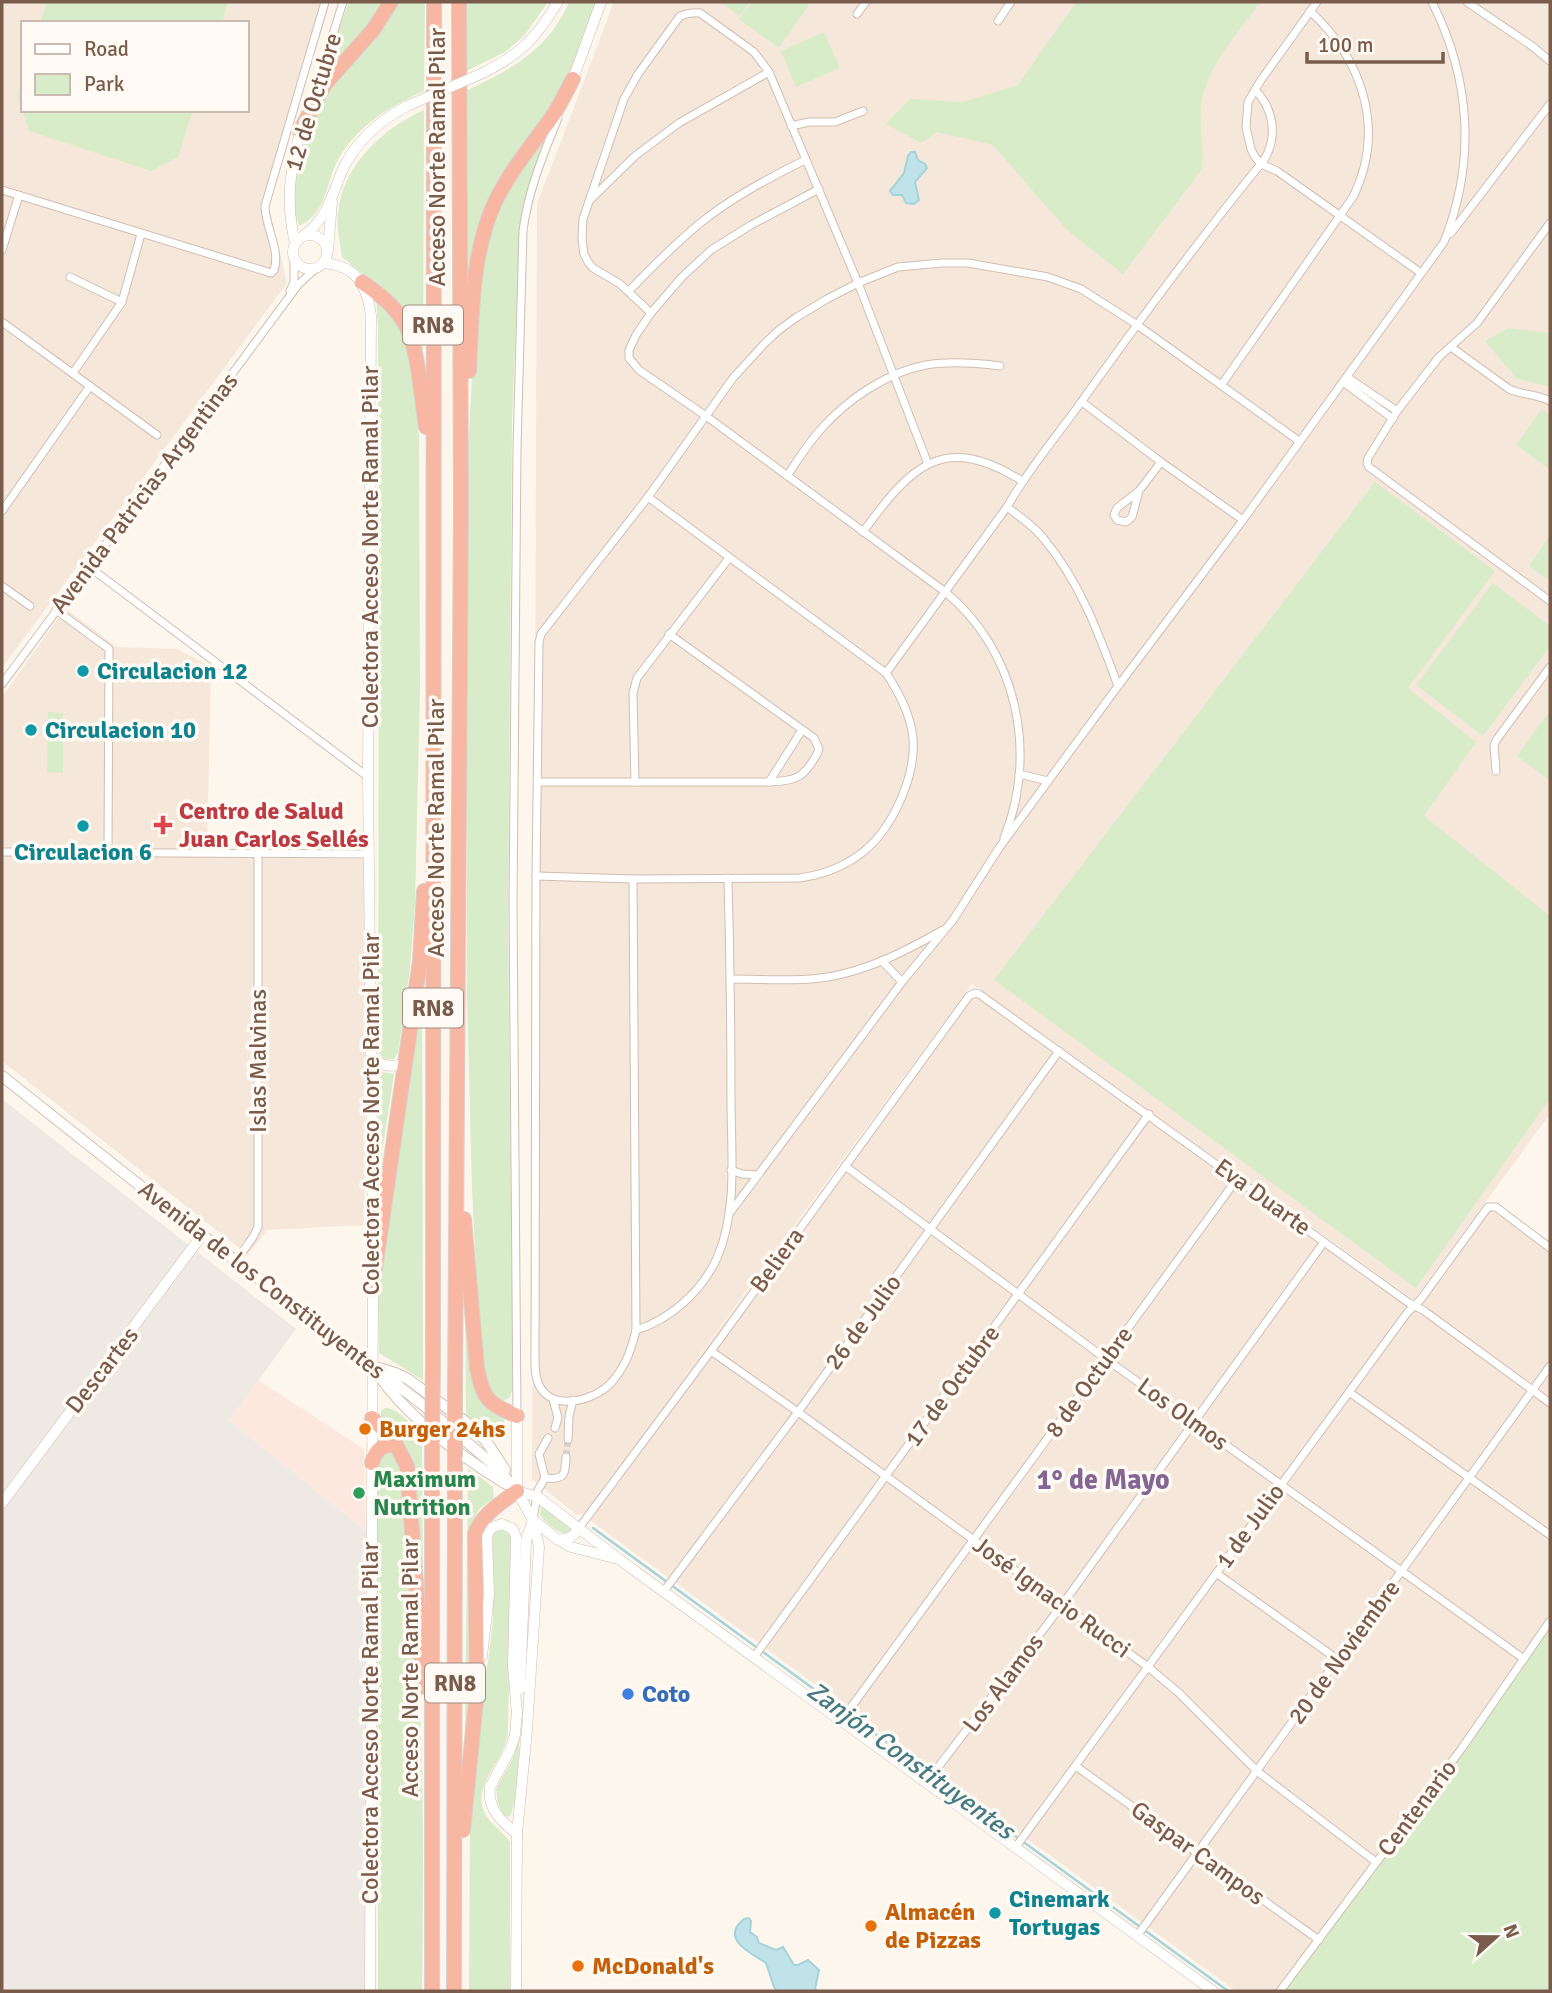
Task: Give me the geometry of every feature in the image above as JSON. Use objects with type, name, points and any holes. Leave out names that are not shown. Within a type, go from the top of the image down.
[{"type":"highway","points":[[300,131],[324,84],[373,30],[391,2]]},
{"type":"highway","name":"Acceso Norte Ramal Pilar","points":[[432,1991],[434,2]]},
{"type":"highway","name":"Acceso Norte Ramal Pilar","points":[[454,1991],[461,508],[459,2]]},
{"type":"highway","points":[[461,508],[475,275],[485,231],[495,203],[511,173],[553,115],[573,79]]},
{"type":"highway","points":[[362,282],[384,297],[406,324],[412,340],[433,473]]},
{"type":"highway","points":[[373,1283],[420,961],[433,649]]},
{"type":"highway","points":[[457,1124],[477,1368],[485,1397],[517,1416]]},
{"type":"highway","points":[[372,1418],[396,1445],[407,1466],[424,1694],[432,1764]]},
{"type":"highway","points":[[372,1463],[377,1450],[383,1446],[396,1445]]},
{"type":"highway","points":[[455,1908],[477,1691],[475,1534],[486,1513],[517,1491]]},
{"type":"main road","name":"Avenida de los Constituyentes","points":[[2,1076],[202,1235],[422,1404],[495,1466],[517,1491]]},
{"type":"street","points":[[2,190],[267,273],[274,270],[276,257],[265,206],[325,2]]},
{"type":"street","name":"12 de Octubre","points":[[295,244],[289,220],[290,176],[300,131],[343,2]]},
{"type":"street","points":[[362,282],[341,266],[304,269],[298,265],[293,251],[295,244],[316,226],[359,144],[383,121],[407,106],[505,62],[537,33],[558,2]]},
{"type":"street","points":[[517,1491],[513,905],[517,448],[523,231],[534,178],[601,2]]},
{"type":"street","points":[[857,14],[866,2]]},
{"type":"street","points":[[998,21],[1011,2]]},
{"type":"street","points":[[1317,2],[1248,102],[1246,127],[1251,149],[1261,164],[1273,168],[1420,273]]},
{"type":"street","points":[[1432,2],[1457,65],[1465,118],[1466,149],[1461,192],[1444,242]]},
{"type":"street","points":[[1467,2],[1550,61]]},
{"type":"street","points":[[1222,384],[1341,216],[1360,183],[1365,163],[1368,129],[1361,85],[1340,44],[1310,11]]},
{"type":"street","points":[[650,313],[629,291],[593,268],[584,254],[583,229],[588,202],[624,99],[638,74],[680,16],[700,13],[754,52],[769,72],[858,284],[928,464]]},
{"type":"street","points":[[588,202],[635,156],[679,123],[769,72]]},
{"type":"street","points":[[886,673],[1136,324],[1269,152],[1272,121],[1268,106],[1255,90]]},
{"type":"street","points":[[729,1214],[902,982],[946,928],[999,848],[1242,520],[1420,273],[1550,104]]},
{"type":"street","points":[[792,126],[809,122],[835,122],[863,111]]},
{"type":"street","points":[[629,291],[708,217],[805,160]]},
{"type":"street","points":[[819,189],[711,250],[650,313],[629,350],[632,363],[944,591],[976,622],[1004,671],[1016,710],[1019,774],[1011,814],[999,848]]},
{"type":"street","points":[[2,250],[19,195]]},
{"type":"street","points":[[319,266],[328,253],[333,198]]},
{"type":"street","points":[[1550,223],[1477,323],[1439,357],[1395,415],[1367,463],[1550,601]]},
{"type":"street","points":[[73,373],[122,302],[141,234]]},
{"type":"street","points":[[303,236],[320,238],[328,253]]},
{"type":"street","name":"Avenida Patricias Argentinas","points":[[286,302],[294,282],[294,258]]},
{"type":"street","points":[[633,879],[636,1330],[625,1365],[611,1383],[592,1396],[573,1401],[553,1399],[539,1385],[535,1352],[539,642],[541,634],[648,497],[745,363],[779,330],[817,305],[898,267],[942,262],[981,265],[1048,277],[1080,289],[1136,324],[1299,441]]},
{"type":"street","name":"Avenida Patricias Argentinas","points":[[2,684],[303,279],[319,266]]},
{"type":"street","points":[[70,277],[122,302]]},
{"type":"street","name":"Colectora Acceso Norte Ramal Pilar","points":[[362,282],[369,301],[372,346],[368,777],[373,1283],[370,1991]]},
{"type":"street","points":[[2,322],[157,435]]},
{"type":"street","points":[[1451,347],[1509,389],[1517,393],[1541,396],[1550,401]]},
{"type":"street","points":[[786,476],[834,415],[853,400],[894,376],[915,368],[939,364],[1000,366]]},
{"type":"street","points":[[1345,379],[1395,415]]},
{"type":"street","points":[[2,510],[90,386]]},
{"type":"street","points":[[1082,402],[1242,520]]},
{"type":"street","points":[[863,531],[895,489],[915,471],[942,459],[955,457],[981,462],[1022,481]]},
{"type":"street","points":[[1139,491],[1161,462]]},
{"type":"street","points":[[536,876],[633,879],[799,878],[820,874],[864,851],[886,825],[903,793],[913,754],[912,733],[896,687],[886,673],[648,497]]},
{"type":"street","points":[[1007,507],[1044,538],[1076,586],[1100,637],[1118,685]]},
{"type":"street","points":[[635,782],[634,686],[643,667],[729,558]]},
{"type":"street","points":[[88,566],[368,777]]},
{"type":"street","points":[[2,586],[30,606]]},
{"type":"street","points":[[56,610],[109,649],[108,852]]},
{"type":"street","points":[[538,782],[769,782],[800,777],[815,759],[819,749],[814,738],[669,634]]},
{"type":"street","points":[[1496,771],[1494,745],[1497,739],[1550,667]]},
{"type":"street","points":[[769,782],[802,730]]},
{"type":"street","points":[[1019,774],[1048,781]]},
{"type":"street","points":[[2,852],[369,854]]},
{"type":"street","name":"Islas Malvinas","points":[[236,1261],[258,1227],[258,855]]},
{"type":"street","points":[[636,1330],[663,1319],[698,1287],[717,1258],[729,1214],[731,1170],[728,878]]},
{"type":"street","points":[[730,979],[806,979],[857,971],[911,948],[946,928]]},
{"type":"street","points":[[882,961],[902,982]]},
{"type":"street","name":"Eva Duarte","points":[[975,993],[1149,1114],[1550,1403]]},
{"type":"street","name":"Beliera","points":[[579,1528],[969,996],[975,993]]},
{"type":"street","name":"26 de Julio","points":[[665,1589],[798,1412],[1059,1051]]},
{"type":"street","points":[[372,1056],[381,1065],[393,1067],[405,1063]]},
{"type":"street","name":"17 de Octubre","points":[[755,1656],[1149,1114]]},
{"type":"street","name":"Los Olmos","points":[[845,1166],[1106,1359],[1524,1659]]},
{"type":"street","points":[[731,1170],[758,1175]]},
{"type":"street","name":"8 de Octubre","points":[[842,1719],[1237,1179]]},
{"type":"street","name":"1 de Julio","points":[[1017,1845],[1077,1767],[1280,1484],[1488,1207],[1496,1207],[1550,1248]]},
{"type":"street","name":"Descartes","points":[[2,1503],[202,1235]]},
{"type":"street","name":"Los Alamos","points":[[928,1781],[1062,1605],[1324,1242]]},
{"type":"street","name":"José Ignacio Rucci","points":[[711,1351],[1148,1667],[1179,1693],[1258,1772],[1376,1862]]},
{"type":"street","name":"20 de Noviembre","points":[[1138,1935],[1550,1366]]},
{"type":"street","points":[[1349,1392],[1550,1535]]},
{"type":"street","points":[[553,1399],[558,1418],[555,1428]]},
{"type":"street","points":[[568,1439],[573,1401]]},
{"type":"street","points":[[517,1834],[497,1816],[489,1793],[515,1735],[522,1672],[526,1540],[533,1520],[538,1490],[545,1478],[539,1454],[548,1438]]},
{"type":"street","points":[[545,1478],[561,1477],[565,1472],[566,1457]]},
{"type":"street","name":"Avenida de los Constituyentes","points":[[517,1491],[533,1520],[557,1539],[571,1547],[620,1560]]},
{"type":"street","name":"Avenida de los Constituyentes","points":[[517,1491],[538,1497],[620,1560],[665,1589],[1213,1991]]},
{"type":"street","points":[[516,1991],[517,1834],[539,1547],[533,1520]]},
{"type":"street","points":[[477,1691],[488,1605],[487,1536],[491,1528],[505,1525],[513,1529],[516,1537],[513,1665],[517,1715]]},
{"type":"street","points":[[557,1539],[573,1537],[579,1528]]},
{"type":"street","points":[[1216,1573],[1337,1660]]},
{"type":"street","name":"Centenario","points":[[1280,1991],[1462,1748],[1550,1621]]},
{"type":"street","name":"Gaspar Campos","points":[[1077,1767],[1319,1940]]},
{"type":"shaded area","points":[[2,2],[330,2],[269,207],[287,283],[2,668]]},
{"type":"shaded area","points":[[614,2],[1550,2],[1550,1114],[1414,1300],[972,984],[672,1392],[969,996],[975,993],[1414,1306],[1488,1207],[1550,1252],[1550,1619],[1279,1991],[1236,1991],[582,1514],[577,1515],[532,1479],[537,204]]},
{"type":"shaded area","points":[[65,608],[117,647],[177,649],[211,667],[207,857],[365,859],[365,1225],[267,1230],[248,1255],[2,1061],[2,697]]},
{"type":"shaded area","points":[[2,1099],[296,1329],[229,1420],[366,1531],[370,1698],[366,1991],[2,1991]]},
{"type":"shaded area","points":[[258,1380],[364,1449],[366,1531],[229,1420]]},
{"type":"green space","points":[[47,2],[228,2],[223,21],[41,21]]},
{"type":"green space","points":[[349,2],[385,2],[342,55],[323,69]]},
{"type":"green space","points":[[395,2],[425,2],[424,91],[388,110],[356,136],[334,167],[325,196],[316,213],[299,226],[295,217],[294,192],[310,121],[323,97]]},
{"type":"green space","points":[[465,2],[548,2],[524,36],[505,52],[464,72]]},
{"type":"green space","points":[[569,2],[597,2],[569,78],[506,174],[467,288],[463,92],[511,67],[538,47],[550,34]]},
{"type":"green space","points":[[720,2],[750,2],[740,16]]},
{"type":"green space","points":[[752,2],[804,2],[809,5],[779,48],[739,19]]},
{"type":"green space","points":[[1076,2],[1260,2],[1226,48],[1206,85],[1201,108],[1202,169],[1123,274],[1067,230],[993,145],[937,132],[921,143],[886,124],[910,99],[963,102],[1018,85]]},
{"type":"green space","points":[[824,32],[840,68],[796,87],[781,51]]},
{"type":"green space","points":[[21,82],[21,107],[17,95]]},
{"type":"green space","points":[[424,110],[423,372],[385,292],[342,257],[338,219],[341,196],[347,180],[367,151],[394,127]]},
{"type":"green space","points":[[23,112],[192,112],[178,157],[151,171],[29,131]]},
{"type":"green space","points":[[549,128],[532,175],[519,245],[512,422],[508,927],[513,1387],[510,1397],[500,1403],[492,1398],[483,1378],[472,1187],[467,994],[467,467],[474,342],[489,231],[502,199]]},
{"type":"green space","points":[[376,296],[400,321],[415,379],[419,436],[420,688],[415,904],[410,968],[398,1053],[394,1059],[384,1058],[378,1051],[379,557]]},
{"type":"green space","points":[[1508,328],[1550,333],[1550,387],[1516,378],[1485,341]]},
{"type":"green space","points":[[1542,409],[1550,415],[1550,470],[1516,445]]},
{"type":"green space","points":[[1375,482],[1495,571],[1408,688],[1476,742],[1424,816],[1550,916],[1550,1098],[1416,1288],[994,980]]},
{"type":"green space","points":[[1550,535],[1550,581],[1529,566]]},
{"type":"green space","points":[[1493,583],[1550,626],[1550,646],[1483,736],[1416,685]]},
{"type":"green space","points":[[1550,711],[1550,781],[1517,756]]},
{"type":"green space","points":[[48,712],[63,713],[63,773],[47,772]]},
{"type":"green space","points":[[420,1004],[423,1380],[379,1353],[378,1299],[381,1256]]},
{"type":"green space","points":[[378,1071],[394,1074],[378,1179]]},
{"type":"green space","points":[[465,1259],[475,1379],[506,1425],[507,1433],[500,1440],[466,1415]]},
{"type":"green space","points":[[385,1408],[401,1415],[422,1437],[423,1589],[416,1505],[381,1418],[381,1411]]},
{"type":"green space","points":[[394,1452],[402,1468],[417,1664],[423,1794],[422,1991],[378,1991],[377,1469],[382,1453]]},
{"type":"green space","points":[[468,1468],[493,1487],[494,1498],[479,1509],[474,1520],[473,1666],[468,1729],[465,1731]]},
{"type":"green space","points":[[541,1506],[571,1528],[571,1532],[565,1534],[548,1524],[540,1515]]},
{"type":"green space","points":[[500,1529],[511,1535],[512,1541],[508,1734],[481,1798],[488,1818],[510,1842],[510,1991],[469,1991],[470,1829],[482,1696],[493,1619],[493,1535]]},
{"type":"green space","points":[[1550,1619],[1550,1991],[1279,1991]]},
{"type":"green space","points":[[520,1732],[516,1798],[510,1817],[504,1815],[498,1804],[496,1789],[512,1760]]},
{"type":"water","points":[[911,152],[915,152],[918,160],[927,168],[915,182],[919,200],[914,204],[906,203],[902,195],[893,195],[890,191],[904,173]]},
{"type":"water","points":[[749,1918],[750,1932],[757,1937],[759,1943],[776,1950],[783,1947],[794,1965],[808,1960],[819,1970],[815,1989],[817,1991],[777,1991],[766,1963],[746,1950],[736,1939],[737,1926]]},
{"type":"waterway","name":"Zanjón Constituyentes","points":[[593,1528],[1228,1991]]},
{"type":"tunnel","points":[[566,1457],[568,1439]]},
{"type":"place","name":"Circulacion 12","points":[[83,671]]},
{"type":"place","name":"Circulacion 10","points":[[31,730]]},
{"type":"place","name":"Centro de Salud Juan Carlos Sellés","points":[[163,825]]},
{"type":"place","name":"Circulacion 6","points":[[83,826]]},
{"type":"place","name":"Burger 24hs","points":[[365,1429]]},
{"type":"place","name":"Maximum Nutrition","points":[[359,1493]]},
{"type":"place","name":"Coto","points":[[628,1694]]},
{"type":"place","name":"Cinemark Tortugas","points":[[995,1913]]},
{"type":"place","name":"Almacén de Pizzas","points":[[871,1926]]},
{"type":"place","name":"McDonald's","points":[[578,1966]]},
{"type":"district","name":"1° de Mayo","points":[[1103,1479]]}]
